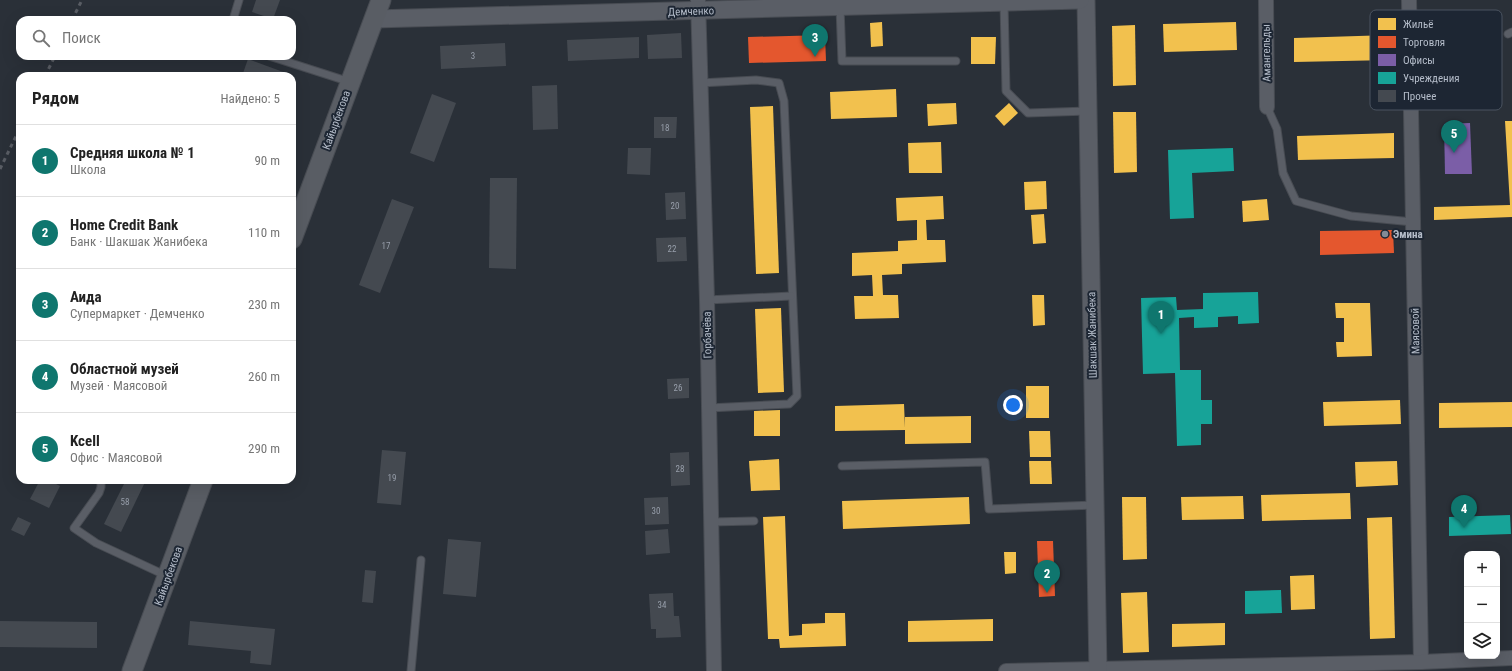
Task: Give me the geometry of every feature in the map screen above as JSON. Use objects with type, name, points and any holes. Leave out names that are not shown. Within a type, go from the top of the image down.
[{"type":"main road","name":"Кайырбекова","points":[[296,228],[381,0]]},
{"type":"main road","name":"Кайырбекова","points":[[132,671],[202,484]]},
{"type":"street","name":"Демченко","points":[[374,19],[698,5],[840,6],[898,2],[1080,0]]},
{"type":"street","name":"Шакшак Жанибека","points":[[1086,0],[1098,670]]},
{"type":"street","name":"Амангельды","points":[[1266,0],[1267,107]]},
{"type":"street","name":"Маясовой","points":[[1409,0],[1409,10]]},
{"type":"street","name":"Горбачёва","points":[[698,5],[707,300],[714,671]]},
{"type":"street","name":"Маясовой","points":[[1411,110],[1420,662]]},
{"type":"street","points":[[1006,671],[1420,662],[1512,658]]},
{"type":"lane","points":[[234,16],[239,0]]},
{"type":"lane","points":[[1004,2],[1006,91],[1028,113],[1088,111]]},
{"type":"lane","points":[[840,6],[842,61],[956,61]]},
{"type":"lane","points":[[281,60],[350,82]]},
{"type":"lane","points":[[700,83],[756,80],[779,83],[784,101],[791,296],[797,396],[789,404],[709,408]]},
{"type":"lane","points":[[1267,107],[1277,129],[1283,173],[1296,201],[1351,216],[1413,222]]},
{"type":"lane","points":[[707,300],[791,296]]},
{"type":"lane","points":[[842,466],[985,462],[989,509],[1095,505]]},
{"type":"lane","points":[[101,484],[99,493],[74,528],[96,543],[167,576]]},
{"type":"lane","points":[[711,522],[754,521]]},
{"type":"lane","points":[[411,671],[421,560]]},
{"type":"building: Жильё","points":[[882,22],[883,46],[871,47],[870,23]]},
{"type":"building: Жильё","points":[[1236,22],[1237,50],[1164,52],[1163,24]]},
{"type":"building: Жильё","points":[[1135,25],[1136,85],[1113,86],[1112,26]]},
{"type":"building: Жильё","points":[[1370,36],[1370,60],[1294,62],[1294,38]]},
{"type":"building: Жильё","points":[[971,37],[996,37],[995,64],[971,64]]},
{"type":"building: Жильё","points":[[896,89],[897,117],[831,119],[830,92]]},
{"type":"building: Жильё","points":[[956,103],[957,124],[928,126],[927,104]]},
{"type":"building: Жильё","points":[[1009,103],[1018,113],[1004,126],[995,116]]},
{"type":"building: Жильё","points":[[773,106],[779,273],[756,274],[750,107]]},
{"type":"building: Жильё","points":[[1113,112],[1136,112],[1137,172],[1114,173]]},
{"type":"building: Жильё","points":[[1505,121],[1512,121],[1512,217],[1434,220],[1434,207],[1510,205]]},
{"type":"building: Жильё","points":[[1394,133],[1394,158],[1298,160],[1297,136]]},
{"type":"building: Жильё","points":[[941,142],[942,173],[909,173],[908,143]]},
{"type":"building: Жильё","points":[[1046,181],[1047,209],[1025,210],[1024,182]]},
{"type":"building: Жильё","points":[[943,196],[944,219],[926,220],[927,240],[945,240],[946,262],[902,264],[902,274],[882,275],[883,295],[898,295],[899,318],[855,319],[854,296],[873,296],[872,275],[852,276],[852,253],[898,251],[898,241],[917,240],[917,220],[897,221],[896,198]]},
{"type":"building: Жильё","points":[[1267,199],[1269,220],[1243,222],[1242,201]]},
{"type":"building: Жильё","points":[[1044,214],[1046,243],[1033,244],[1031,215]]},
{"type":"building: Жильё","points":[[1032,295],[1044,295],[1045,325],[1033,326]]},
{"type":"building: Жильё","points":[[1335,303],[1370,303],[1372,356],[1337,357],[1336,342],[1344,342],[1344,318],[1336,318]]},
{"type":"building: Жильё","points":[[781,308],[784,392],[758,393],[755,309]]},
{"type":"building: Жильё","points":[[1026,386],[1049,386],[1049,418],[1026,418]]},
{"type":"building: Жильё","points":[[1400,400],[1401,424],[1324,426],[1323,402]]},
{"type":"building: Жильё","points":[[1512,402],[1512,427],[1439,428],[1439,403]]},
{"type":"building: Жильё","points":[[904,404],[905,428],[905,417],[971,416],[971,443],[905,444],[905,430],[835,431],[835,406]]},
{"type":"building: Жильё","points":[[780,410],[780,436],[754,436],[754,411]]},
{"type":"building: Жильё","points":[[1029,431],[1050,431],[1051,457],[1030,457]]},
{"type":"building: Жильё","points":[[779,459],[780,490],[751,491],[749,461]]},
{"type":"building: Жильё","points":[[1029,461],[1051,461],[1052,484],[1030,484]]},
{"type":"building: Жильё","points":[[1397,461],[1398,485],[1356,487],[1355,462]]},
{"type":"building: Жильё","points":[[1350,493],[1351,519],[1262,521],[1261,495]]},
{"type":"building: Жильё","points":[[1243,496],[1244,519],[1182,520],[1181,497]]},
{"type":"building: Жильё","points":[[969,497],[970,524],[843,529],[842,501]]},
{"type":"building: Жильё","points":[[1122,497],[1146,497],[1147,559],[1123,560]]},
{"type":"building: Жильё","points":[[785,516],[789,636],[802,635],[802,624],[825,623],[825,613],[845,613],[846,646],[780,648],[779,639],[768,639],[763,517]]},
{"type":"building: Жильё","points":[[1392,517],[1395,638],[1370,639],[1367,518]]},
{"type":"building: Жильё","points":[[1004,552],[1016,552],[1016,573],[1005,574]]},
{"type":"building: Жильё","points":[[1314,575],[1315,609],[1291,610],[1290,576]]},
{"type":"building: Жильё","points":[[1147,592],[1149,652],[1123,653],[1121,593]]},
{"type":"building: Жильё","points":[[993,619],[993,641],[908,642],[908,621]]},
{"type":"building: Жильё","points":[[1225,623],[1225,645],[1172,647],[1172,624]]},
{"type":"building: Торговля","points":[[825,35],[826,61],[749,63],[748,37]]},
{"type":"building: Торговля","points":[[1393,230],[1394,253],[1320,255],[1320,231]]},
{"type":"building: Торговля","points":[[1037,541],[1053,541],[1055,596],[1039,597]]},
{"type":"building: Офисы","points":[[1470,123],[1472,174],[1445,174],[1444,124]]},
{"type":"building: Учреждения","points":[[1233,148],[1234,171],[1192,173],[1194,218],[1170,219],[1168,150]]},
{"type":"building: Учреждения","points":[[1258,292],[1259,323],[1238,324],[1238,316],[1218,317],[1218,327],[1194,328],[1194,317],[1179,318],[1180,370],[1201,370],[1201,400],[1212,400],[1212,424],[1201,424],[1201,445],[1177,446],[1175,373],[1143,374],[1141,298],[1176,297],[1177,310],[1203,309],[1203,293]]},
{"type":"building: Учреждения","points":[[1510,515],[1511,534],[1449,536],[1449,517]]},
{"type":"building: Учреждения","points":[[1281,590],[1282,613],[1245,614],[1245,591]]},
{"type":"building: Прочее","points":[[256,0],[280,0],[274,16],[264,16],[252,12]]},
{"type":"building: Прочее","points":[[681,33],[682,58],[648,59],[647,35]]},
{"type":"building: Прочее","points":[[639,37],[639,58],[568,61],[567,40]]},
{"type":"building: Прочее","points":[[505,43],[506,66],[441,69],[440,46]]},
{"type":"building: Прочее","points":[[248,60],[251,60],[283,72],[243,72]]},
{"type":"building: Прочее","points":[[557,85],[558,129],[533,130],[532,86]]},
{"type":"building: Прочее","points":[[432,94],[456,103],[434,162],[410,153]]},
{"type":"building: Прочее","points":[[654,117],[677,117],[676,138],[654,138]]},
{"type":"building: Прочее","points":[[628,148],[651,148],[650,175],[627,174]]},
{"type":"building: Прочее","points":[[490,178],[517,178],[516,269],[489,268]]},
{"type":"building: Прочее","points":[[685,192],[686,219],[666,220],[665,193]]},
{"type":"building: Прочее","points":[[392,199],[414,207],[380,293],[359,285]]},
{"type":"building: Прочее","points":[[686,237],[687,261],[657,262],[656,238]]},
{"type":"building: Прочее","points":[[689,378],[689,398],[668,399],[667,379]]},
{"type":"building: Прочее","points":[[382,450],[406,452],[401,505],[377,503]]},
{"type":"building: Прочее","points":[[689,452],[690,485],[671,486],[670,453]]},
{"type":"building: Прочее","points":[[38,484],[56,484],[60,486],[49,508],[30,499]]},
{"type":"building: Прочее","points":[[124,484],[144,484],[121,532],[104,524]]},
{"type":"building: Прочее","points":[[668,497],[669,524],[645,525],[644,498]]},
{"type":"building: Прочее","points":[[18,517],[31,523],[24,536],[11,530]]},
{"type":"building: Прочее","points":[[668,529],[670,553],[646,555],[645,531]]},
{"type":"building: Прочее","points":[[448,539],[481,542],[476,597],[443,594]]},
{"type":"building: Прочее","points":[[365,570],[376,571],[373,603],[362,602]]},
{"type":"building: Прочее","points":[[673,593],[674,616],[679,616],[681,637],[656,638],[656,629],[651,629],[649,594]]},
{"type":"building: Прочее","points":[[0,621],[97,622],[97,648],[0,647]]},
{"type":"building: Прочее","points":[[190,621],[275,629],[271,665],[250,663],[251,651],[188,645]]},
{"type":"railway","points":[[74,16],[82,0]]},
{"type":"railway","points":[[47,72],[53,60]]},
{"type":"railway","points":[[0,169],[16,136]]},
{"type":"place","name":"Аида","points":[[815,57]]},
{"type":"place","name":"Kcell","points":[[1454,153]]},
{"type":"place","name":"Эмина","points":[[1385,234]]},
{"type":"place","name":"Средняя школа № 1","points":[[1161,334]]},
{"type":"place","name":"Областной музей","points":[[1464,528]]},
{"type":"place","name":"Home Credit Bank","points":[[1047,593]]}]
